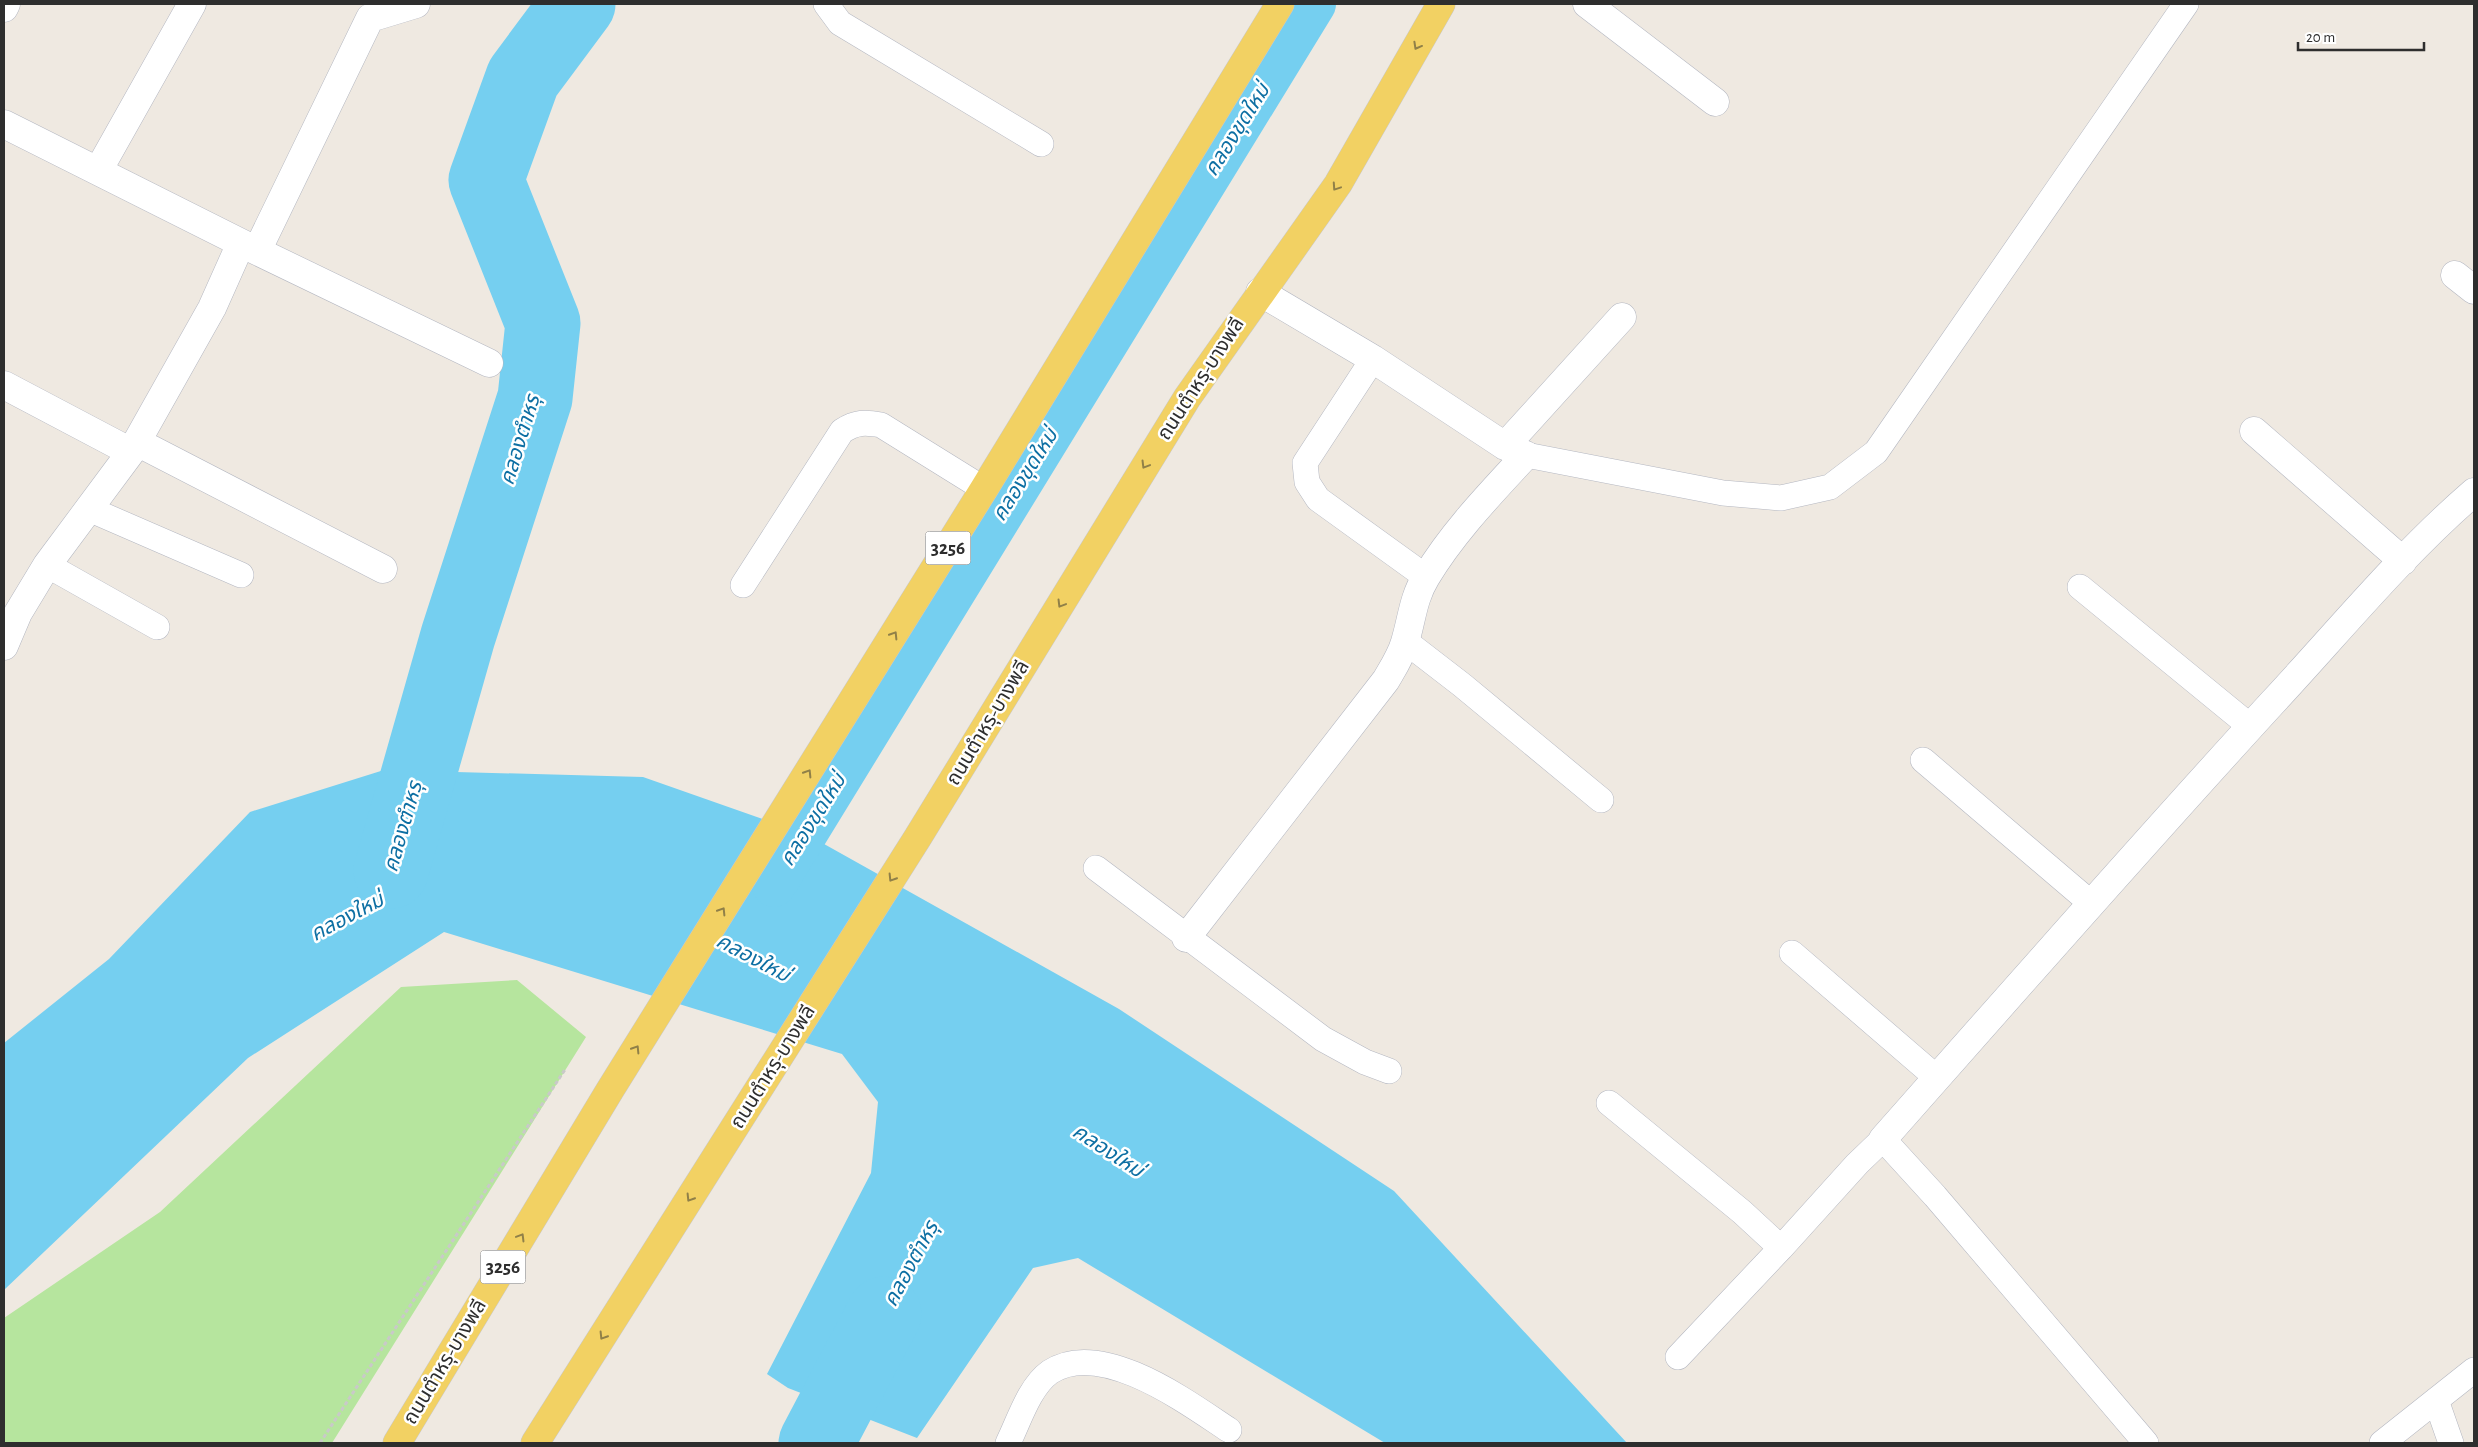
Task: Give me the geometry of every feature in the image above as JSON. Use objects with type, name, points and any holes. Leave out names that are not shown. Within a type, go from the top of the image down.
[{"type":"main road","name":"ถนนตำหรุ-บางพลี","points":[[396,1443],[610,1090],[984,489],[1280,4]]},
{"type":"main road","name":"ถนนตำหรุ-บางพลี","points":[[535,1443],[918,837],[1186,398],[1338,184],[1363,144],[1441,4]]},
{"type":"street","points":[[4,8],[6,4]]},
{"type":"street","points":[[98,170],[192,4]]},
{"type":"street","points":[[4,646],[18,613],[47,565],[134,447],[212,308],[249,247],[370,18],[416,4]]},
{"type":"street","points":[[1586,4],[1716,102]]},
{"type":"street","points":[[4,124],[249,247],[489,363]]},
{"type":"street","points":[[1260,292],[1373,358],[1516,451]]},
{"type":"street","points":[[1186,938],[1386,680],[1396,664],[1405,641],[1414,603],[1426,577],[1478,508],[1516,451],[1622,317]]},
{"type":"street","points":[[4,385],[383,569]]},
{"type":"street","points":[[2254,431],[2403,561]]},
{"type":"street","points":[[1883,1139],[2251,727],[2403,561],[2449,514],[2474,492]]},
{"type":"lane","points":[[826,4],[840,23],[1041,144]]},
{"type":"lane","points":[[1516,451],[1723,493],[1781,498],[1830,487],[1876,452],[2186,4]]},
{"type":"lane","points":[[1373,358],[1305,464],[1306,482],[1318,499],[1426,577]]},
{"type":"lane","points":[[743,585],[842,431],[852,424],[863,422],[881,425],[984,489]]},
{"type":"lane","points":[[89,510],[241,575]]},
{"type":"lane","points":[[47,565],[157,627]]},
{"type":"lane","points":[[2080,588],[2251,727]]},
{"type":"lane","points":[[1405,641],[1601,800]]},
{"type":"lane","points":[[1923,760],[2092,904]]},
{"type":"lane","points":[[1096,868],[1186,938],[1323,1039],[1365,1062],[1388,1071]]},
{"type":"lane","points":[[1792,953],[1937,1078]]},
{"type":"lane","points":[[1609,1103],[1742,1212],[1781,1248]]},
{"type":"lane","points":[[1678,1357],[1857,1164],[1883,1139],[1935,1196],[2146,1443]]},
{"type":"lane","points":[[1008,1443],[1034,1390],[1050,1372],[1071,1364],[1089,1362],[1106,1365],[1158,1383],[1229,1430]]},
{"type":"lane","points":[[2382,1443],[2474,1370]]},
{"type":"lane","points":[[2436,1400],[2451,1443]]},
{"type":"path","points":[[320,1443],[566,1068]]},
{"type":"green space","points":[[517,980],[586,1037],[332,1443],[4,1443],[4,1318],[160,1212],[401,987]]},
{"type":"water","name":"คลองใหม่","points":[[384,770],[643,777],[808,835],[1119,1009],[1394,1191],[1627,1443],[1385,1443],[1078,1258],[1033,1268],[917,1438],[788,1388],[767,1374],[871,1173],[878,1102],[842,1054],[444,932],[248,1058],[4,1290],[4,1043],[109,959],[250,812]]},
{"type":"waterway","name":"คลองตำหรุ","points":[[391,871],[458,636],[535,398],[543,323],[486,180],[523,78],[578,4]]},
{"type":"waterway","name":"คลองขุดใหม่","points":[[774,885],[1314,4]]},
{"type":"waterway","name":"คลองตำหรุ","points":[[816,1443],[884,1314]]}]
